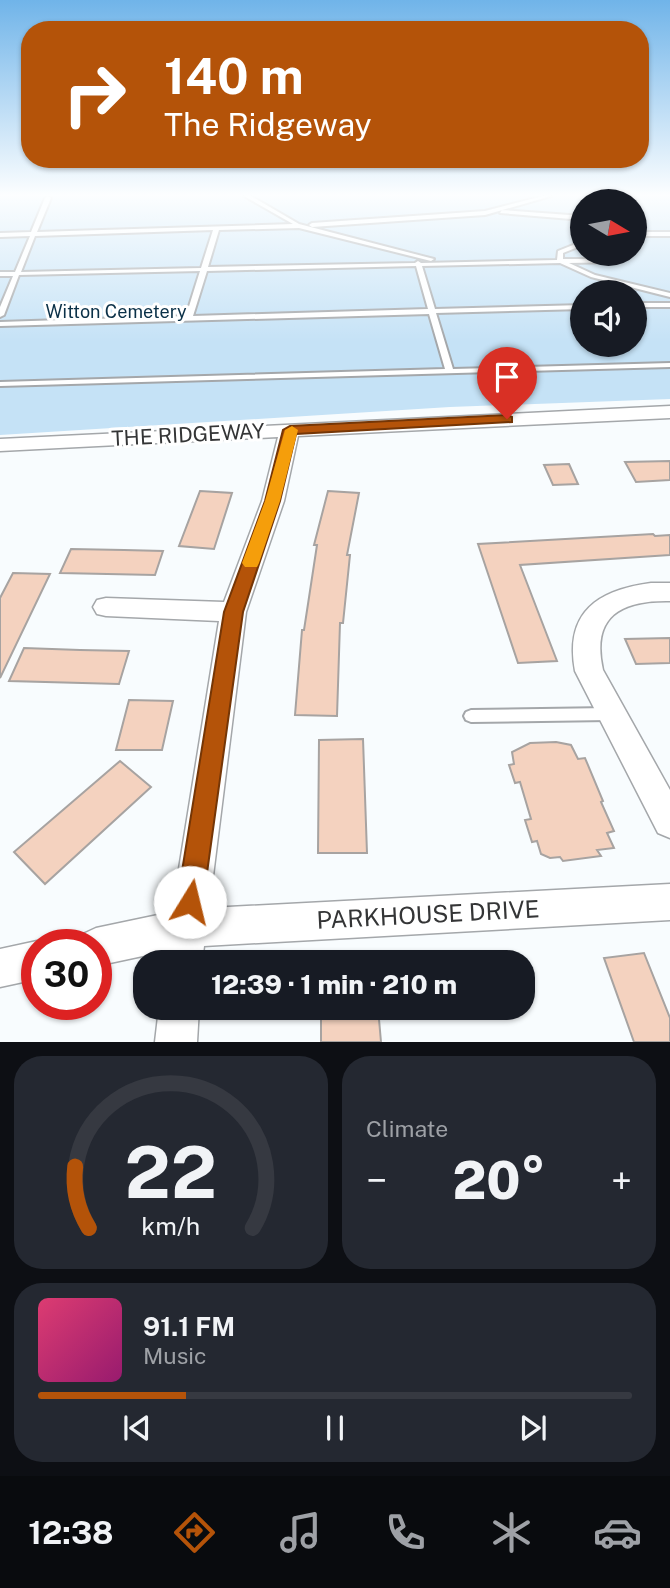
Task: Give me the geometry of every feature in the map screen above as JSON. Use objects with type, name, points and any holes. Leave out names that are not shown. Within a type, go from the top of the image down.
[{"type":"street","name":"THE RIDGEWAY","points":[[0,445],[670,412]]},
{"type":"street","points":[[185,945],[233,612],[273,501],[290,430]]},
{"type":"street","points":[[669,819],[612,714],[584,655],[589,623],[602,607],[636,593],[670,592]]},
{"type":"street","points":[[106,607],[233,612]]},
{"type":"street","name":"PARKHOUSE DRIVE","points":[[112,947],[185,945],[670,902]]},
{"type":"street","points":[[0,968],[21,963]]},
{"type":"street","points":[[176,1042],[178,1020]]},
{"type":"lane","points":[[0,315],[29,245]]},
{"type":"lane","points":[[190,318],[211,245]]},
{"type":"lane","points":[[374,245],[447,263]]},
{"type":"lane","points":[[560,261],[560,252],[570,248]]},
{"type":"lane","points":[[560,261],[593,276],[670,295]]},
{"type":"lane","points":[[0,274],[570,261]]},
{"type":"lane","points":[[418,263],[450,372]]},
{"type":"lane","points":[[647,305],[670,304]]},
{"type":"lane","points":[[0,324],[570,307]]},
{"type":"lane","points":[[0,384],[670,365]]},
{"type":"lane","points":[[471,716],[612,714]]},
{"type":"green space","name":"Witton Cemetery","points":[[0,245],[570,245],[570,266],[648,266],[648,245],[670,245],[670,399],[450,407],[0,435]]},
{"type":"building","points":[[670,461],[670,480],[636,482],[625,462]]},
{"type":"building","points":[[569,464],[578,484],[553,485],[544,465]]},
{"type":"building","points":[[200,491],[232,493],[214,549],[179,546]]},
{"type":"building","points":[[328,491],[359,493],[347,555],[350,555],[343,623],[340,623],[337,716],[295,715],[302,630],[317,545],[314,545]]},
{"type":"building","points":[[670,535],[670,555],[520,565],[557,661],[518,663],[478,544]]},
{"type":"building","points":[[71,549],[163,551],[155,575],[60,573]]},
{"type":"building","points":[[13,573],[50,574],[0,678],[0,598]]},
{"type":"building","points":[[670,638],[670,663],[636,664],[625,639]]},
{"type":"building","points":[[24,648],[129,651],[119,684],[9,681]]},
{"type":"building","points":[[129,700],[173,701],[162,750],[116,750]]},
{"type":"building","points":[[363,739],[367,853],[318,853],[319,740]]},
{"type":"building","points":[[556,742],[571,745],[578,759],[585,758],[603,801],[601,802],[614,831],[607,833],[614,848],[597,850],[601,856],[563,861],[560,857],[550,858],[541,854],[537,841],[532,842],[525,820],[531,819],[520,782],[515,783],[509,765],[514,764],[512,752],[530,743]]},
{"type":"building","points":[[120,761],[151,787],[45,884],[14,852]]},
{"type":"building","points":[[644,953],[670,1018],[670,1042],[634,1042],[604,958]]},
{"type":"building","points":[[321,1020],[379,1020],[381,1042],[321,1042]]},
{"type":"slow traffic","points":[[251,563],[273,501],[292,430]]},
{"type":"route","points":[[190,902],[233,612],[273,501],[290,430],[507,419]]}]
